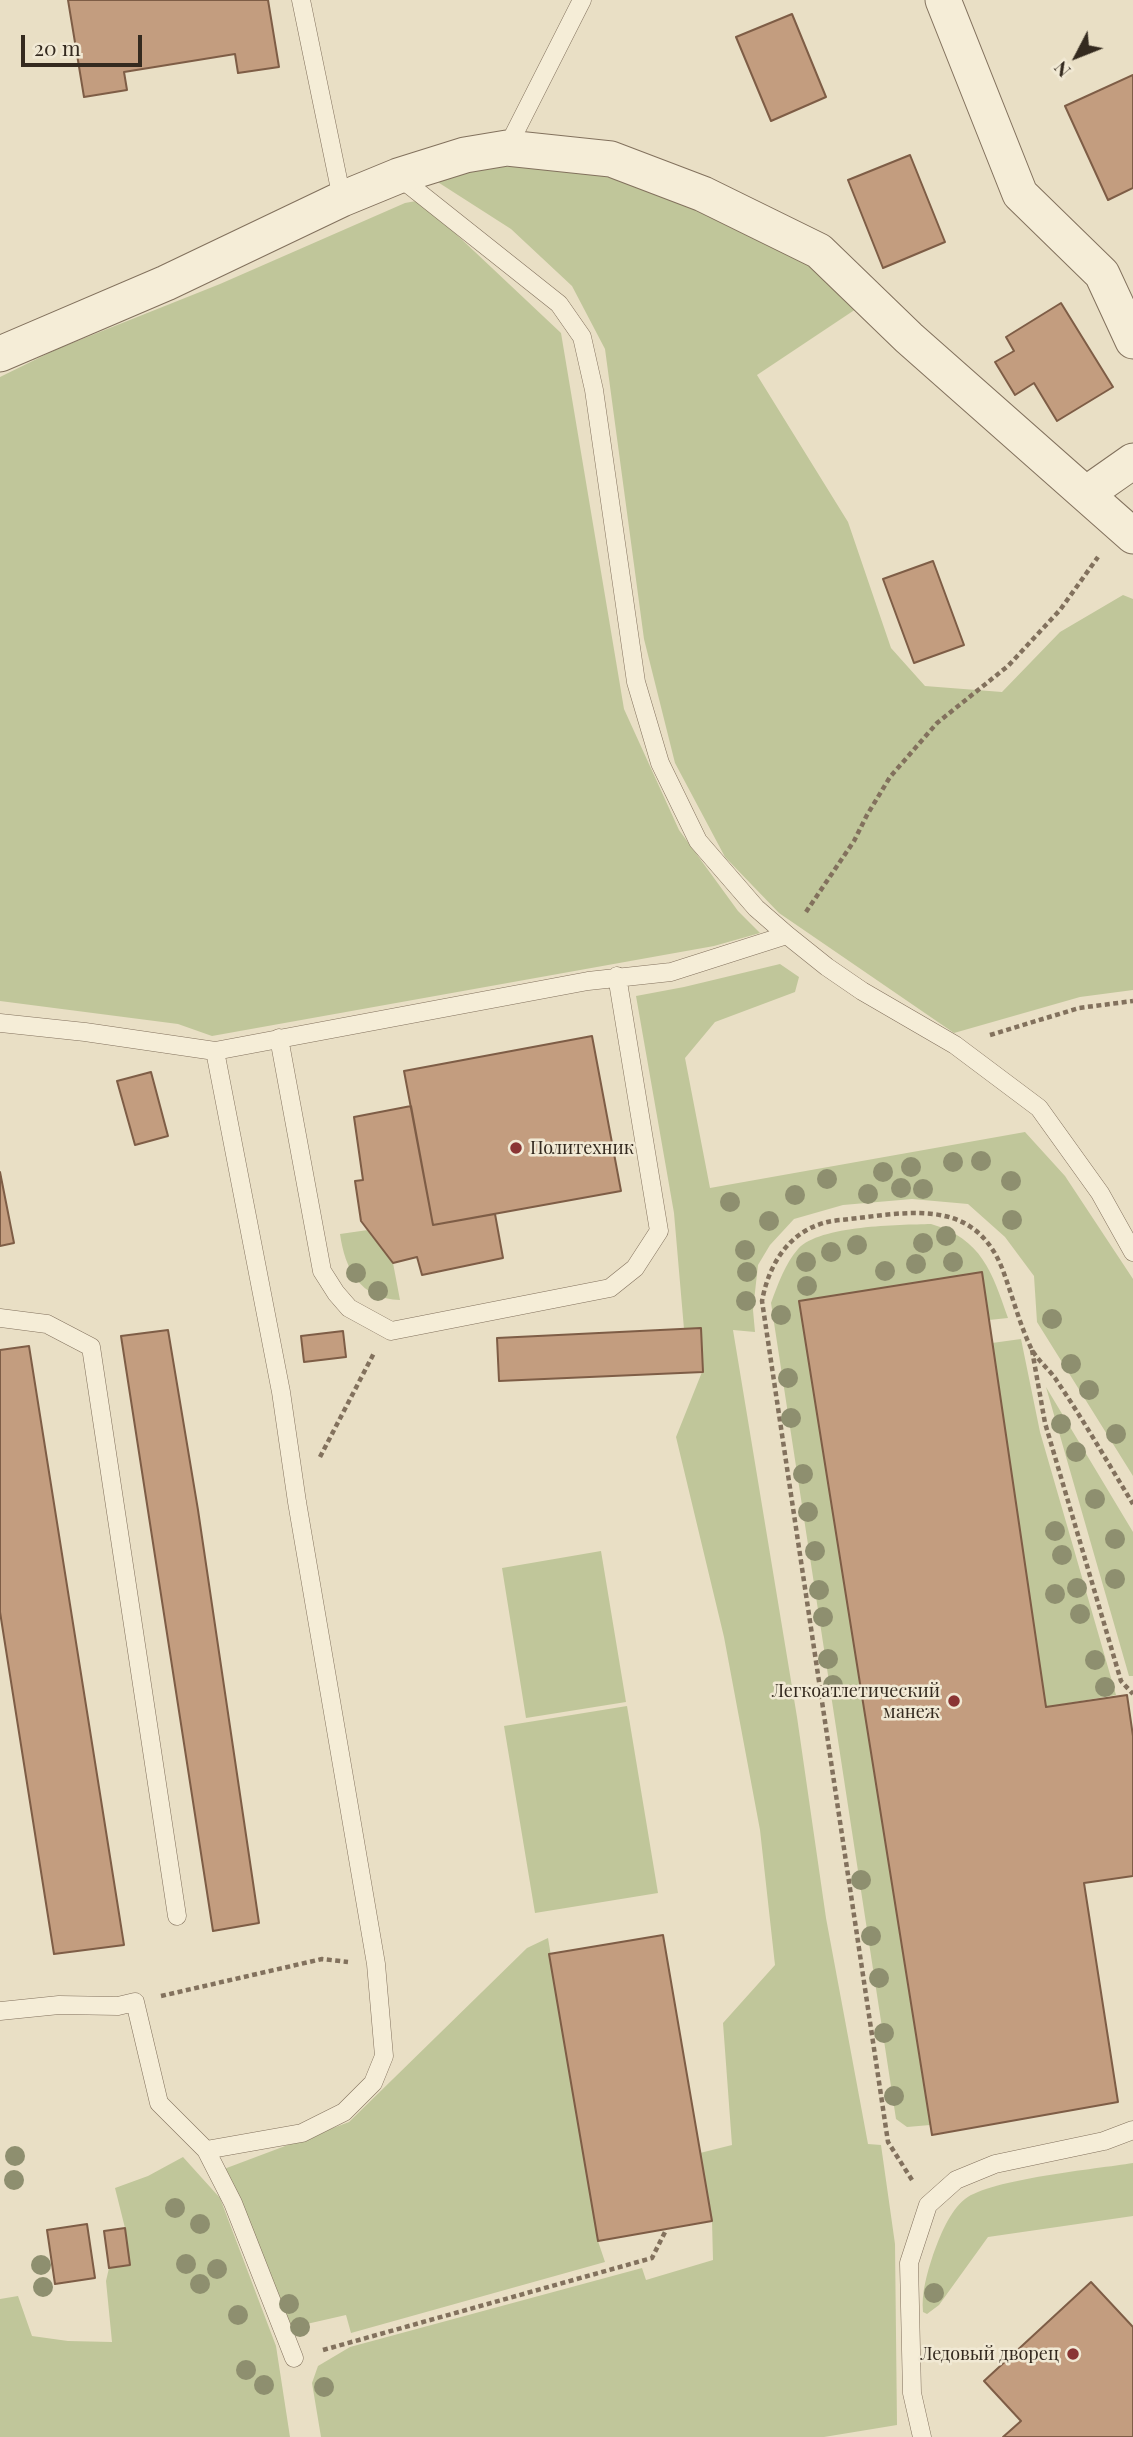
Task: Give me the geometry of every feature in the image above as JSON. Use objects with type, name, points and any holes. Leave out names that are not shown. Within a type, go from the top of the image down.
[{"type":"street","points":[[943,0],[1020,194],[1102,274],[1133,341]]},
{"type":"street","points":[[0,354],[166,283],[342,199],[398,176],[465,155],[507,148],[611,159],[703,194],[818,251],[909,338],[1127,531]]},
{"type":"street","points":[[1086,494],[1133,461]]},
{"type":"lane","points":[[301,0],[342,199]]},
{"type":"lane","points":[[507,148],[582,0]]},
{"type":"lane","points":[[398,176],[559,304],[582,337],[594,390],[636,682],[660,763],[698,841],[756,908],[827,967],[862,991],[955,1045],[1039,1108],[1100,1193],[1133,1252]]},
{"type":"lane","points":[[0,1023],[215,1051],[617,976],[671,972],[788,936]]},
{"type":"lane","points":[[279,1038],[322,1270],[349,1308],[391,1331],[610,1288],[635,1268],[659,1231],[617,976]]},
{"type":"lane","points":[[206,2150],[302,2133],[344,2112],[373,2083],[384,2056],[376,1964],[297,1502],[281,1392],[215,1051]]},
{"type":"lane","points":[[0,1318],[47,1324],[91,1347],[177,1916]]},
{"type":"lane","points":[[0,2011],[59,2005],[118,2006],[135,2002],[159,2104],[206,2150],[233,2203],[294,2358]]},
{"type":"lane","points":[[922,2437],[912,2393],[909,2263],[928,2204],[956,2180],[995,2164],[1104,2141],[1133,2130]]},
{"type":"path","points":[[788,936],[802,920],[854,841],[890,777],[937,723],[1008,666],[1127,531]]},
{"type":"path","points":[[955,1045],[1079,1008],[1133,1001]]},
{"type":"path","points":[[928,2204],[888,2142],[762,1301],[766,1279],[775,1260],[796,1236],[827,1221],[926,1211],[951,1216],[978,1231],[1000,1264],[1032,1350],[1045,1423],[1121,1681],[1133,1694]]},
{"type":"path","points":[[1032,1350],[1056,1380],[1133,1504]]},
{"type":"path","points":[[297,1502],[373,1356]]},
{"type":"path","points":[[135,2002],[322,1959]]},
{"type":"path","points":[[294,2358],[652,2258],[666,2230]]},
{"type":"green space","points":[[537,165],[596,170],[789,247],[862,305],[757,375],[848,522],[891,648],[925,686],[1002,692],[1060,632],[1123,595],[1133,599],[1133,990],[1080,997],[954,1033],[779,913],[725,857],[675,763],[644,639],[605,349],[572,286],[511,229],[433,179],[464,169]]},
{"type":"green space","points":[[416,201],[440,219],[561,333],[624,709],[679,830],[738,911],[760,933],[714,946],[212,1036],[178,1024],[0,1001],[0,377],[57,349],[220,284],[405,203]]},
{"type":"green space","points":[[780,964],[799,977],[795,992],[715,1022],[685,1058],[710,1188],[1025,1132],[1065,1176],[1133,1279],[1133,1476],[1037,1322],[1034,1276],[1005,1237],[968,1204],[912,1199],[843,1205],[794,1219],[770,1245],[758,1265],[753,1310],[755,1332],[733,1330],[797,1717],[826,1918],[868,2144],[881,2145],[895,2244],[897,2425],[824,2437],[321,2437],[312,2383],[318,2366],[350,2347],[642,2268],[646,2280],[713,2260],[712,2221],[700,2153],[732,2145],[723,2023],[775,1965],[760,1830],[724,1637],[676,1437],[702,1372],[700,1328],[684,1329],[674,1213],[636,996]]},
{"type":"green space","points":[[931,1224],[948,1230],[974,1248],[990,1272],[1008,1318],[989,1320],[981,1272],[799,1301],[930,2125],[907,2127],[896,2119],[771,1303],[789,1261],[798,1249],[809,1241],[824,1235],[861,1228]]},
{"type":"green space","points":[[368,1230],[393,1263],[400,1300],[374,1294],[357,1280],[351,1270],[340,1234]]},
{"type":"green space","points":[[1021,1339],[1040,1432],[1116,1695],[1046,1707],[992,1343]]},
{"type":"green space","points":[[1046,1387],[1133,1532],[1133,1676],[1129,1676]]},
{"type":"green space","points":[[601,1551],[626,1702],[526,1718],[502,1568]]},
{"type":"green space","points":[[627,1706],[658,1893],[535,1913],[504,1726]]},
{"type":"green space","points":[[548,1938],[598,2241],[605,2262],[351,2333],[346,2315],[289,2328],[224,2169],[349,2122],[527,1948]]},
{"type":"green space","points":[[183,2157],[220,2198],[276,2346],[290,2437],[0,2437],[0,2299],[18,2296],[32,2336],[68,2341],[112,2342],[106,2281],[109,2268],[130,2265],[125,2228],[115,2188],[148,2176]]},
{"type":"green space","points":[[1133,2163],[1133,2216],[988,2237],[939,2305],[927,2314],[923,2312],[924,2291],[933,2255],[950,2217],[965,2199],[978,2192],[1020,2180]]},
{"type":"building","points":[[68,0],[268,0],[279,67],[238,73],[235,54],[124,72],[127,90],[84,97]]},
{"type":"building","points":[[792,14],[826,97],[771,121],[736,37]]},
{"type":"building","points":[[1133,75],[1133,188],[1108,200],[1065,106]]},
{"type":"building","points":[[910,155],[945,242],[883,268],[848,180]]},
{"type":"building","points":[[1061,303],[1113,387],[1057,421],[1034,383],[1015,395],[995,362],[1014,351],[1006,337]]},
{"type":"building","points":[[933,561],[964,645],[914,663],[883,579]]},
{"type":"building","name":"Политехник","points":[[592,1036],[621,1191],[433,1225],[404,1071]]},
{"type":"building","points":[[151,1072],[168,1136],[135,1145],[117,1081]]},
{"type":"building","points":[[411,1106],[433,1225],[495,1214],[503,1258],[422,1275],[417,1257],[393,1263],[361,1221],[355,1181],[363,1180],[354,1117]]},
{"type":"building","points":[[0,1172],[14,1243],[0,1246]]},
{"type":"building","name":"Легкоатлетический манеж","points":[[982,1272],[1046,1707],[1127,1695],[1133,1736],[1133,1876],[1084,1883],[1118,2102],[932,2135],[799,1301]]},
{"type":"building","points":[[701,1328],[703,1372],[499,1381],[497,1338]]},
{"type":"building","points":[[168,1330],[198,1510],[259,1923],[213,1931],[121,1336]]},
{"type":"building","points":[[343,1331],[346,1357],[304,1362],[301,1336]]},
{"type":"building","points":[[29,1346],[124,1945],[54,1954],[0,1612],[0,1350]]},
{"type":"building","points":[[663,1935],[712,2221],[598,2241],[549,1954]]},
{"type":"building","points":[[87,2224],[95,2278],[55,2284],[47,2230]]},
{"type":"building","points":[[125,2228],[130,2265],[109,2268],[104,2231]]},
{"type":"building","name":"Ледовый дворец","points":[[1091,2282],[1133,2327],[1133,2437],[1003,2437],[1021,2421],[984,2381]]},
{"type":"place","name":"Политехник","points":[[516,1148]]},
{"type":"place","name":"Легкоатлетический манеж","points":[[954,1701]]},
{"type":"place","name":"Ледовый дворец","points":[[1073,2354]]}]
